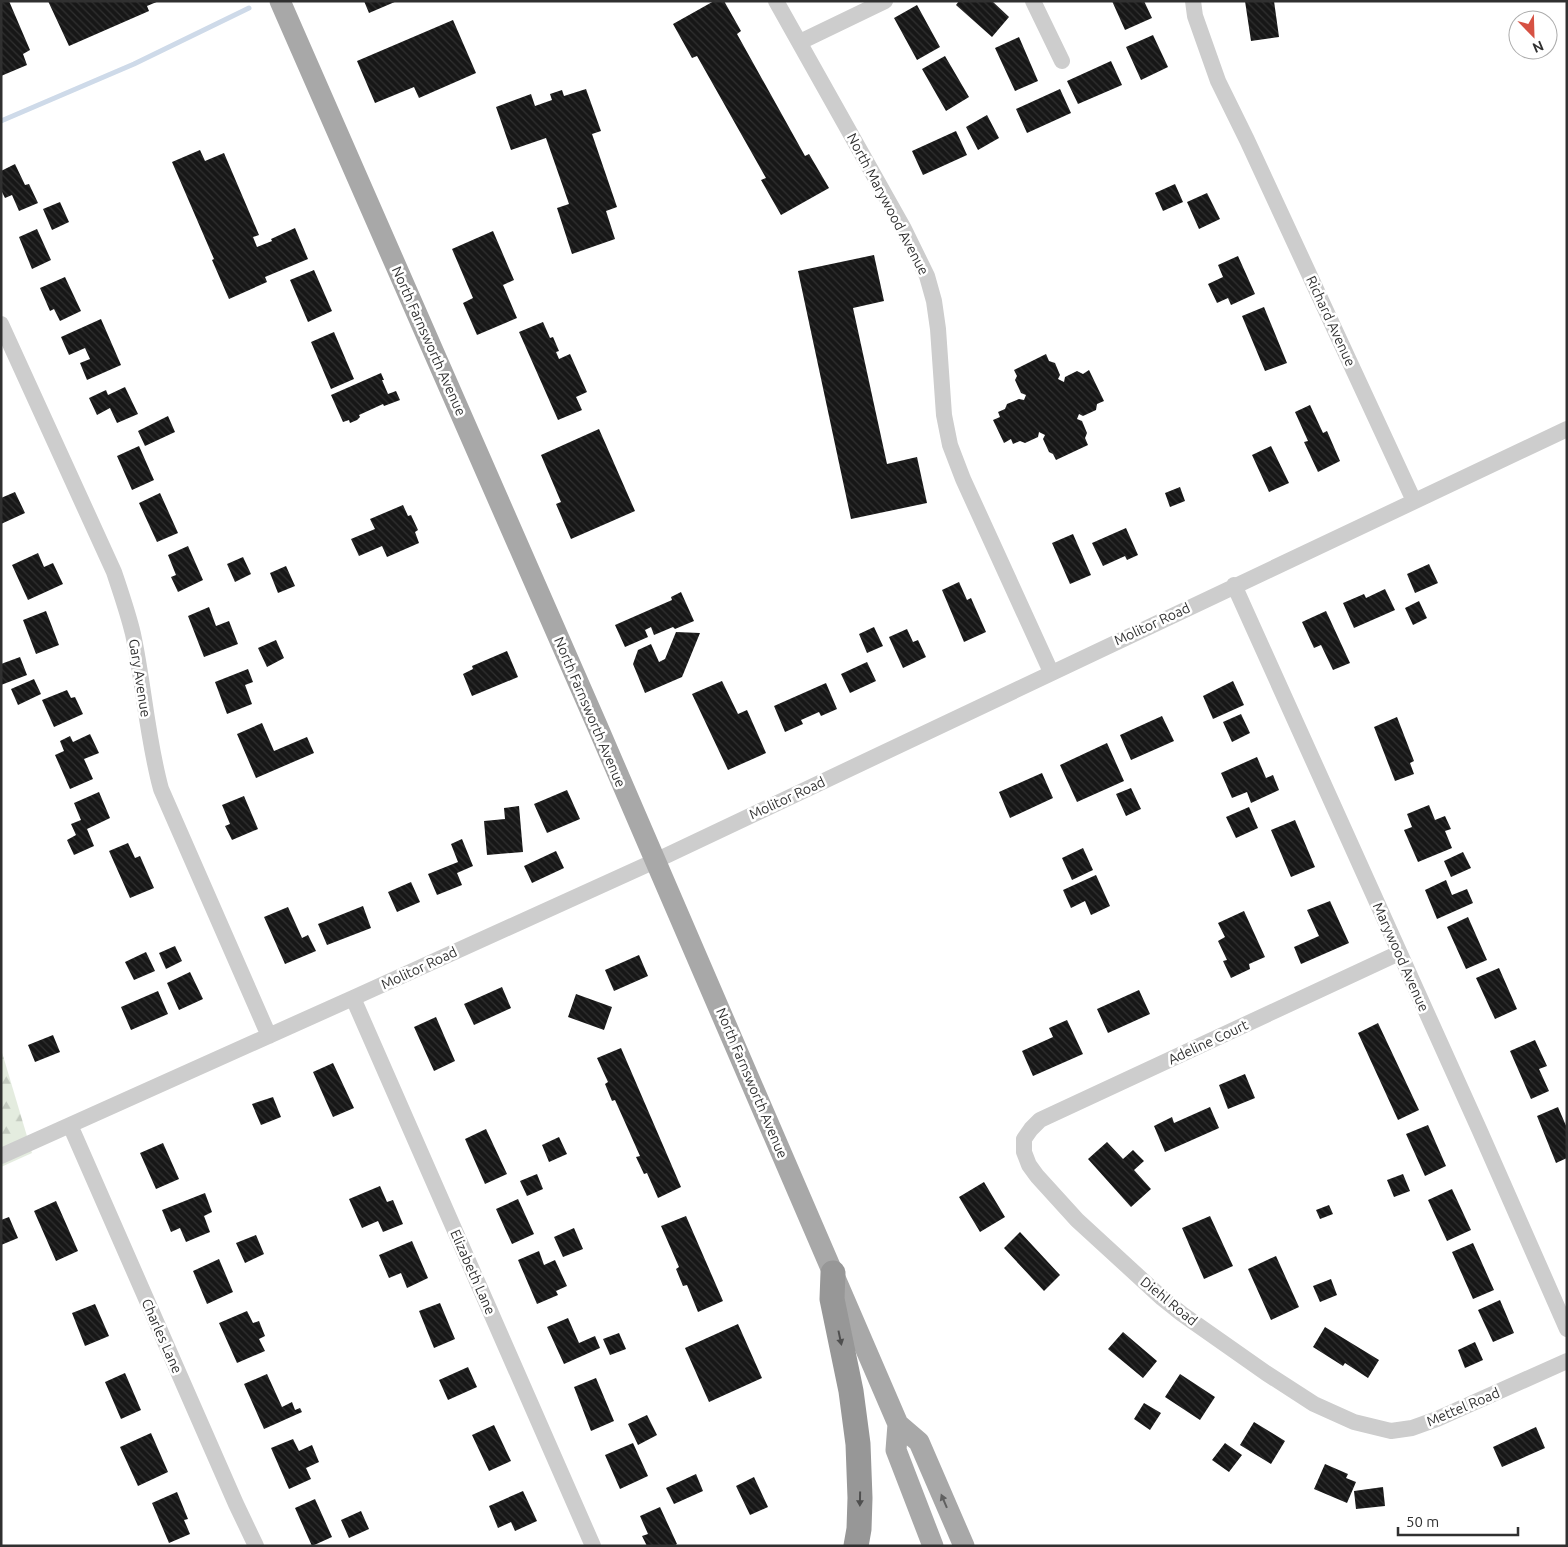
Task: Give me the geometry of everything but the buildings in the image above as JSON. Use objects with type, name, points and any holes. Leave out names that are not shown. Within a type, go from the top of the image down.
[{"type":"highway","points":[[833,1272],[832,1299],[851,1391],[858,1444],[860,1498],[859,1529],[856,1546]]},
{"type":"main road","name":"North Farnsworth Avenue","points":[[280,1],[596,723],[898,1424],[919,1442],[964,1546]]},
{"type":"main road","name":"North Farnsworth Avenue","points":[[898,1424],[896,1450],[933,1546]]},
{"type":"street","name":"North Marywood Avenue","points":[[776,1],[904,229],[927,276],[934,301],[938,329],[944,416],[950,445],[963,479],[1051,672]]},
{"type":"street","points":[[800,42],[885,1]]},
{"type":"street","points":[[1033,1],[1062,61]]},
{"type":"street","name":"Richard Avenue","points":[[1193,1],[1195,16],[1218,81],[1414,501]]},
{"type":"street","name":"Gary Avenue","points":[[1,324],[114,572],[125,602],[133,635],[152,758],[161,789],[269,1036]]},
{"type":"street","name":"Molitor Road","points":[[1,1156],[655,861],[1234,585],[1567,429]]},
{"type":"street","name":"Marywood Avenue","points":[[1234,585],[1567,1329]]},
{"type":"street","name":"Adeline Court","points":[[1024,1139],[1030,1129],[1040,1120],[1400,953]]},
{"type":"street","name":"Elizabeth Lane","points":[[353,998],[593,1546]]},
{"type":"street","name":"Charles Lane","points":[[70,1125],[256,1546]]},
{"type":"street","name":"Diehl Road","points":[[1024,1139],[1024,1152],[1029,1165],[1037,1176],[1077,1220],[1162,1298],[1266,1373],[1314,1404],[1354,1422]]},
{"type":"street","name":"Mettel Road","points":[[1354,1422],[1391,1431],[1412,1428],[1437,1419],[1567,1361]]},
{"type":"green space","points":[[1,1049],[32,1153],[1,1167]]},
{"type":"waterway","points":[[1,121],[134,64],[249,8]]}]
